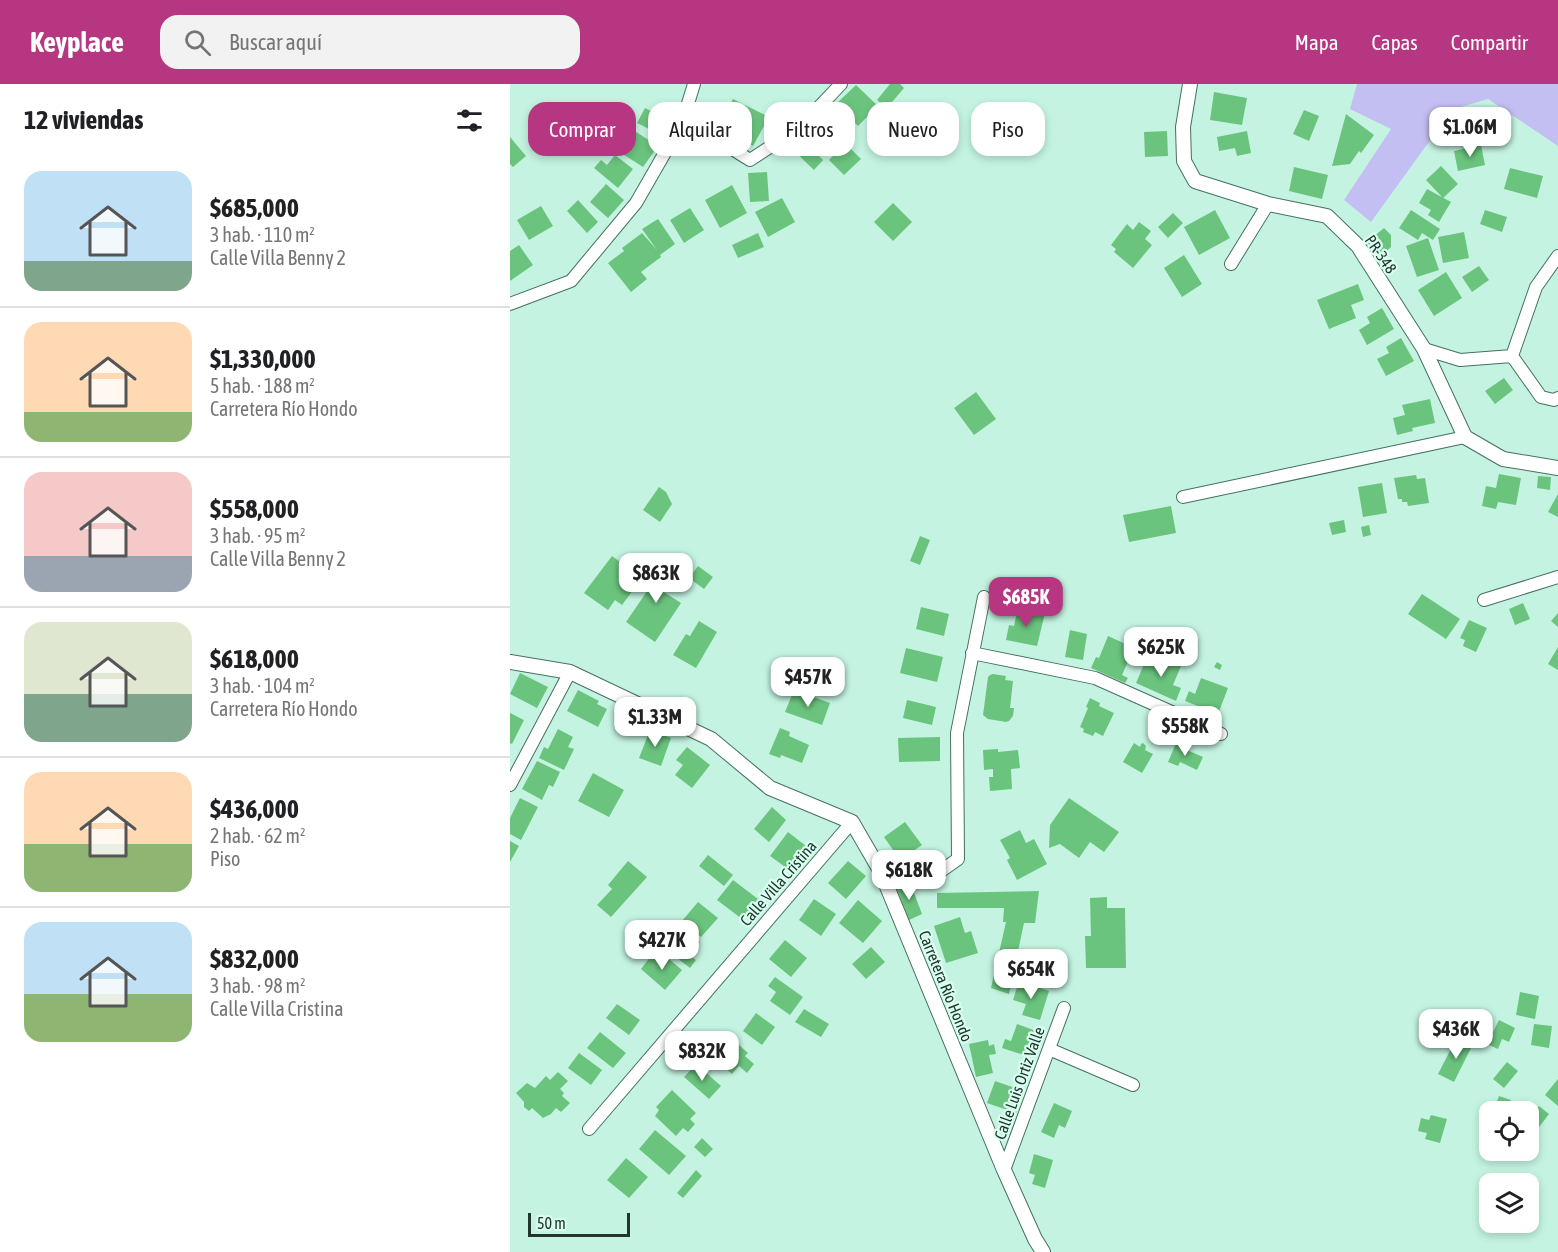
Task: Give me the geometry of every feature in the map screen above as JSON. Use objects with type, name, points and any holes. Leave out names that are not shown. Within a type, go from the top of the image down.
[{"type":"street","points":[[688,102],[694,84]]},
{"type":"street","points":[[744,156],[750,160],[799,128],[841,84]]},
{"type":"street","name":"PR-348","points":[[1190,84],[1183,127],[1184,161],[1195,181],[1268,204],[1327,216],[1358,246],[1424,349],[1465,437]]},
{"type":"street","points":[[510,304],[571,281],[636,203],[663,156]]},
{"type":"street","points":[[1231,264],[1268,204]]},
{"type":"street","points":[[1512,356],[1536,287],[1558,256]]},
{"type":"street","points":[[1424,349],[1461,360],[1512,356]]},
{"type":"street","points":[[1512,356],[1541,397],[1554,400],[1558,398]]},
{"type":"street","points":[[1183,497],[1465,437],[1503,459],[1558,468]]},
{"type":"street","points":[[1484,600],[1558,577]]},
{"type":"street","points":[[881,872],[941,871],[958,859],[957,733],[984,597]]},
{"type":"street","points":[[972,653],[1095,678],[1221,734]]},
{"type":"street","points":[[510,662],[570,672],[711,739],[770,788],[852,822]]},
{"type":"street","points":[[510,785],[570,672]]},
{"type":"street","name":"Carretera Río Hondo","points":[[852,822],[881,872],[1004,1170],[1043,1252]]},
{"type":"street","name":"Calle Villa Cristina","points":[[589,1129],[852,822]]},
{"type":"street","name":"Calle Luis Ortiz Valle","points":[[1004,1170],[1064,1008]]},
{"type":"street","points":[[1049,1049],[1133,1085]]},
{"type":"shaded area","points":[[1357,84],[1558,84],[1558,146],[1488,99],[1447,111],[1431,139],[1371,222],[1344,200],[1391,129],[1350,109]]},
{"type":"building","points":[[890,84],[900,84],[904,88],[892,102],[877,100]]},
{"type":"building","points":[[856,85],[874,102],[867,102],[867,117],[858,126],[855,123],[855,102],[838,102]]},
{"type":"building","points":[[1214,92],[1247,98],[1242,125],[1210,120]]},
{"type":"building","points":[[645,108],[648,110],[648,128],[637,123]]},
{"type":"building","points":[[752,108],[764,114],[764,126],[753,146]]},
{"type":"building","points":[[1304,110],[1319,116],[1309,141],[1293,134]]},
{"type":"building","points":[[1346,114],[1374,135],[1350,164],[1332,166]]},
{"type":"building","points":[[1167,131],[1168,156],[1145,157],[1144,132]]},
{"type":"building","points":[[1247,131],[1251,153],[1237,156],[1235,148],[1219,151],[1217,137]]},
{"type":"building","points":[[636,132],[648,140],[648,156],[651,156],[643,167],[626,156],[636,156]]},
{"type":"building","points":[[510,137],[526,156],[513,167],[510,164]]},
{"type":"building","points":[[1481,145],[1485,165],[1458,171],[1454,151]]},
{"type":"building","points":[[855,153],[861,159],[844,175],[829,160],[833,156],[855,156]]},
{"type":"building","points":[[616,156],[633,169],[618,188],[594,168],[601,160],[607,165]]},
{"type":"building","points":[[799,156],[819,156],[823,160],[814,170]]},
{"type":"building","points":[[1441,166],[1458,184],[1443,198],[1426,180]]},
{"type":"building","points":[[1294,167],[1328,175],[1322,199],[1289,191]]},
{"type":"building","points":[[1510,168],[1543,176],[1537,198],[1504,189]]},
{"type":"building","points":[[767,172],[769,201],[750,202],[748,173]]},
{"type":"building","points":[[606,184],[624,200],[608,218],[590,202]]},
{"type":"building","points":[[732,185],[747,213],[720,228],[705,200]]},
{"type":"building","points":[[1427,189],[1451,202],[1439,222],[1428,215],[1431,210],[1419,203]]},
{"type":"building","points":[[782,198],[795,222],[768,237],[755,212]]},
{"type":"building","points":[[578,200],[598,222],[587,233],[567,211]]},
{"type":"building","points":[[893,203],[912,222],[893,241],[874,222]]},
{"type":"building","points":[[541,206],[553,226],[529,240],[517,220]]},
{"type":"building","points":[[690,208],[704,230],[684,243],[670,220]]},
{"type":"building","points":[[1215,210],[1230,238],[1199,255],[1184,227]]},
{"type":"building","points":[[1411,210],[1440,229],[1433,240],[1422,233],[1418,240],[1399,228]]},
{"type":"building","points":[[1485,210],[1507,217],[1502,232],[1480,224]]},
{"type":"building","points":[[1173,213],[1183,223],[1168,238],[1158,227]]},
{"type":"building","points":[[658,219],[675,244],[641,272],[647,279],[631,292],[608,263],[624,251],[622,248],[642,233],[657,250],[642,229]]},
{"type":"building","points":[[1139,222],[1151,231],[1145,239],[1152,245],[1133,268],[1114,252],[1116,249],[1111,245],[1127,224],[1133,230]]},
{"type":"building","points":[[1384,228],[1391,235],[1391,247],[1380,257],[1367,242]]},
{"type":"building","points":[[1464,232],[1469,258],[1443,263],[1438,237]]},
{"type":"building","points":[[758,233],[764,247],[738,258],[732,245]]},
{"type":"building","points":[[1428,238],[1439,270],[1417,277],[1406,246]]},
{"type":"building","points":[[519,245],[533,265],[510,281],[510,251]]},
{"type":"building","points":[[1184,255],[1202,284],[1182,297],[1164,268]]},
{"type":"building","points":[[1479,266],[1489,280],[1472,292],[1462,277]]},
{"type":"building","points":[[1446,272],[1462,298],[1434,316],[1418,290]]},
{"type":"building","points":[[1358,284],[1364,300],[1351,305],[1356,318],[1329,329],[1317,300]]},
{"type":"building","points":[[1382,308],[1394,329],[1367,345],[1359,330],[1370,323],[1367,317]]},
{"type":"building","points":[[1401,338],[1414,361],[1386,376],[1377,359],[1389,353],[1386,347]]},
{"type":"building","points":[[1504,378],[1513,390],[1495,404],[1485,391]]},
{"type":"building","points":[[976,392],[996,419],[974,435],[954,408]]},
{"type":"building","points":[[1430,399],[1435,423],[1412,428],[1413,431],[1397,435],[1393,418],[1405,415],[1402,405]]},
{"type":"building","points":[[1499,474],[1521,478],[1516,505],[1498,502],[1496,509],[1482,506],[1486,486],[1496,488]]},
{"type":"building","points":[[1416,475],[1417,479],[1425,478],[1429,503],[1408,506],[1407,502],[1398,499],[1394,478]]},
{"type":"building","points":[[1538,476],[1551,477],[1550,490],[1537,488]]},
{"type":"building","points":[[1382,483],[1387,513],[1363,517],[1358,487]]},
{"type":"building","points":[[659,487],[666,492],[672,504],[660,522],[643,510]]},
{"type":"building","points":[[1558,494],[1558,517],[1548,512]]},
{"type":"building","points":[[1171,506],[1176,533],[1129,542],[1123,515]]},
{"type":"building","points":[[1344,520],[1346,532],[1332,535],[1329,523]]},
{"type":"building","points":[[1369,525],[1371,535],[1363,537],[1361,527]]},
{"type":"building","points":[[920,536],[930,540],[920,565],[910,561]]},
{"type":"building","points":[[667,554],[678,562],[659,589],[681,603],[655,642],[626,622],[652,584],[648,580]]},
{"type":"building","points":[[612,556],[642,578],[622,605],[615,600],[608,610],[584,593]]},
{"type":"building","points":[[698,566],[713,577],[704,589],[689,578]]},
{"type":"building","points":[[1422,594],[1460,619],[1446,639],[1408,614]]},
{"type":"building","points":[[1523,603],[1530,619],[1515,625],[1509,609]]},
{"type":"building","points":[[921,607],[949,614],[944,636],[916,629]]},
{"type":"building","points":[[1032,611],[1045,613],[1037,646],[1006,640],[1009,625],[1014,626],[1017,612],[1031,615]]},
{"type":"building","points":[[1558,613],[1558,627],[1551,621]]},
{"type":"building","points":[[1469,620],[1487,628],[1476,652],[1463,646],[1465,640],[1460,638]]},
{"type":"building","points":[[699,621],[717,632],[696,668],[673,655],[686,634],[690,636]]},
{"type":"building","points":[[1070,630],[1087,634],[1083,660],[1065,657]]},
{"type":"building","points":[[1108,636],[1130,646],[1126,655],[1130,657],[1122,675],[1128,678],[1125,683],[1091,668],[1096,657],[1099,658]]},
{"type":"building","points":[[1558,647],[1558,670],[1548,664]]},
{"type":"building","points":[[906,648],[943,657],[937,682],[900,673]]},
{"type":"building","points":[[1157,655],[1181,666],[1173,685],[1181,688],[1176,701],[1136,683],[1145,662],[1152,666]]},
{"type":"building","points":[[1217,662],[1222,665],[1220,670],[1214,667]]},
{"type":"building","points":[[520,673],[548,687],[537,708],[510,694]]},
{"type":"building","points":[[993,674],[1006,676],[1005,680],[1013,681],[1010,708],[1014,708],[1013,716],[1006,722],[988,719],[983,715],[988,677]]},
{"type":"building","points":[[1201,678],[1228,688],[1218,714],[1185,701],[1189,691],[1195,694]]},
{"type":"building","points":[[578,690],[599,701],[597,704],[607,709],[598,727],[567,711]]},
{"type":"building","points":[[794,690],[830,703],[822,725],[785,712]]},
{"type":"building","points":[[1090,698],[1100,703],[1099,706],[1114,713],[1103,736],[1095,732],[1093,736],[1083,732],[1084,729],[1080,727]]},
{"type":"building","points":[[907,700],[936,707],[932,725],[903,718]]},
{"type":"building","points":[[510,713],[524,720],[512,744],[510,743]]},
{"type":"building","points":[[780,728],[790,732],[789,736],[809,745],[802,763],[781,755],[780,758],[769,754]]},
{"type":"building","points":[[558,729],[573,737],[568,747],[574,749],[564,770],[539,758],[544,747],[548,749]]},
{"type":"building","points":[[650,730],[671,738],[661,766],[639,758]]},
{"type":"building","points":[[940,737],[940,761],[899,762],[898,738]]},
{"type":"building","points":[[1177,741],[1189,747],[1187,750],[1203,757],[1197,770],[1180,762],[1178,766],[1168,762]]},
{"type":"building","points":[[1134,743],[1140,747],[1143,743],[1146,746],[1145,750],[1153,754],[1142,773],[1123,762]]},
{"type":"building","points":[[687,747],[710,765],[692,788],[675,775],[683,765],[676,760]]},
{"type":"building","points":[[998,749],[998,752],[1018,750],[1020,768],[1011,769],[1012,789],[990,791],[989,777],[993,777],[993,769],[984,770],[983,750]]},
{"type":"building","points":[[537,761],[560,772],[553,787],[549,785],[542,800],[522,789]]},
{"type":"building","points":[[593,773],[624,790],[609,817],[578,801]]},
{"type":"building","points":[[520,798],[538,807],[521,840],[510,834],[510,818]]},
{"type":"building","points":[[1069,798],[1119,832],[1104,852],[1090,842],[1079,858],[1060,844],[1049,848],[1050,825]]},
{"type":"building","points":[[772,807],[786,820],[769,842],[754,829]]},
{"type":"building","points":[[905,822],[922,845],[900,860],[884,837]]},
{"type":"building","points":[[1020,830],[1026,843],[1034,839],[1047,864],[1017,880],[1007,860],[1010,858],[1000,840]]},
{"type":"building","points":[[788,832],[806,846],[788,869],[770,856]]},
{"type":"building","points":[[510,841],[519,846],[510,862]]},
{"type":"building","points":[[708,855],[733,875],[724,886],[699,866]]},
{"type":"building","points":[[628,861],[647,877],[611,917],[597,905],[612,889],[608,885]]},
{"type":"building","points":[[848,861],[866,876],[846,899],[828,883]]},
{"type":"building","points":[[733,880],[758,899],[742,919],[717,900]]},
{"type":"building","points":[[902,884],[911,885],[922,914],[909,920],[896,887]]},
{"type":"building","points":[[1039,891],[1035,923],[1024,923],[1009,994],[991,988],[1006,922],[1003,922],[1004,908],[937,908],[937,893]]},
{"type":"building","points":[[1107,897],[1107,908],[1125,908],[1126,968],[1086,968],[1085,936],[1091,936],[1090,898]]},
{"type":"building","points":[[814,899],[836,914],[821,936],[799,920]]},
{"type":"building","points":[[858,900],[882,921],[863,943],[839,923]]},
{"type":"building","points":[[698,902],[718,918],[701,937],[682,921]]},
{"type":"building","points":[[960,917],[965,933],[971,931],[978,953],[946,963],[934,926]]},
{"type":"building","points":[[675,923],[700,942],[689,955],[696,960],[690,968],[659,944]]},
{"type":"building","points":[[785,940],[807,958],[791,977],[769,959]]},
{"type":"building","points":[[871,947],[885,962],[866,979],[852,964]]},
{"type":"building","points":[[663,954],[682,970],[665,990],[641,969],[651,956],[657,961]]},
{"type":"building","points":[[775,977],[803,997],[790,1015],[770,1001],[776,992],[768,986]]},
{"type":"building","points":[[1019,981],[1049,991],[1040,1020],[1022,1015],[1026,1004],[1013,1000]]},
{"type":"building","points":[[1520,992],[1539,996],[1535,1019],[1516,1015]]},
{"type":"building","points":[[617,1004],[640,1020],[629,1035],[606,1018]]},
{"type":"building","points":[[804,1009],[829,1024],[821,1037],[795,1022]]},
{"type":"building","points":[[756,1013],[775,1027],[762,1045],[743,1031]]},
{"type":"building","points":[[1499,1020],[1515,1028],[1509,1042],[1502,1039],[1498,1049],[1487,1044]]},
{"type":"building","points":[[1017,1024],[1039,1032],[1030,1057],[1002,1048],[1005,1039],[1011,1041]]},
{"type":"building","points":[[1534,1024],[1552,1026],[1549,1048],[1531,1045]]},
{"type":"building","points":[[600,1032],[626,1053],[613,1068],[587,1048]]},
{"type":"building","points":[[730,1037],[748,1053],[745,1056],[754,1064],[747,1073],[739,1066],[732,1074],[712,1057]]},
{"type":"building","points":[[1466,1037],[1474,1042],[1454,1082],[1438,1074],[1453,1045],[1460,1049]]},
{"type":"building","points":[[988,1040],[989,1046],[994,1044],[996,1054],[989,1055],[993,1073],[976,1077],[969,1044]]},
{"type":"building","points":[[579,1053],[602,1070],[591,1085],[568,1068]]},
{"type":"building","points":[[1507,1062],[1518,1071],[1504,1088],[1493,1079]]},
{"type":"building","points":[[696,1064],[721,1086],[709,1099],[684,1077]]},
{"type":"building","points":[[558,1072],[568,1081],[560,1089],[564,1093],[562,1096],[570,1103],[561,1112],[556,1108],[543,1118],[532,1108],[529,1111],[524,1107],[524,1102],[516,1093],[527,1083],[535,1088],[546,1076],[550,1080]]},
{"type":"building","points":[[1558,1079],[1558,1106],[1545,1095]]},
{"type":"building","points":[[995,1081],[1024,1091],[1016,1113],[987,1103]]},
{"type":"building","points":[[672,1090],[696,1113],[690,1119],[695,1124],[688,1132],[683,1128],[676,1136],[655,1116],[659,1110],[656,1107]]},
{"type":"building","points":[[1499,1096],[1511,1100],[1511,1101],[1497,1101]]},
{"type":"building","points":[[1054,1103],[1072,1111],[1065,1128],[1059,1125],[1054,1138],[1041,1132]]},
{"type":"building","points":[[1539,1106],[1549,1114],[1539,1127]]},
{"type":"building","points":[[1431,1115],[1447,1119],[1440,1143],[1425,1139],[1427,1133],[1418,1131],[1421,1118],[1429,1120]]},
{"type":"building","points":[[655,1130],[686,1156],[669,1175],[639,1149]]},
{"type":"building","points":[[702,1138],[713,1149],[705,1157],[694,1147]]},
{"type":"building","points":[[1034,1154],[1053,1160],[1045,1188],[1032,1184],[1035,1175],[1029,1173]]},
{"type":"building","points":[[626,1158],[648,1177],[629,1198],[607,1180]]},
{"type":"building","points":[[696,1170],[702,1176],[683,1198],[677,1193]]}]
